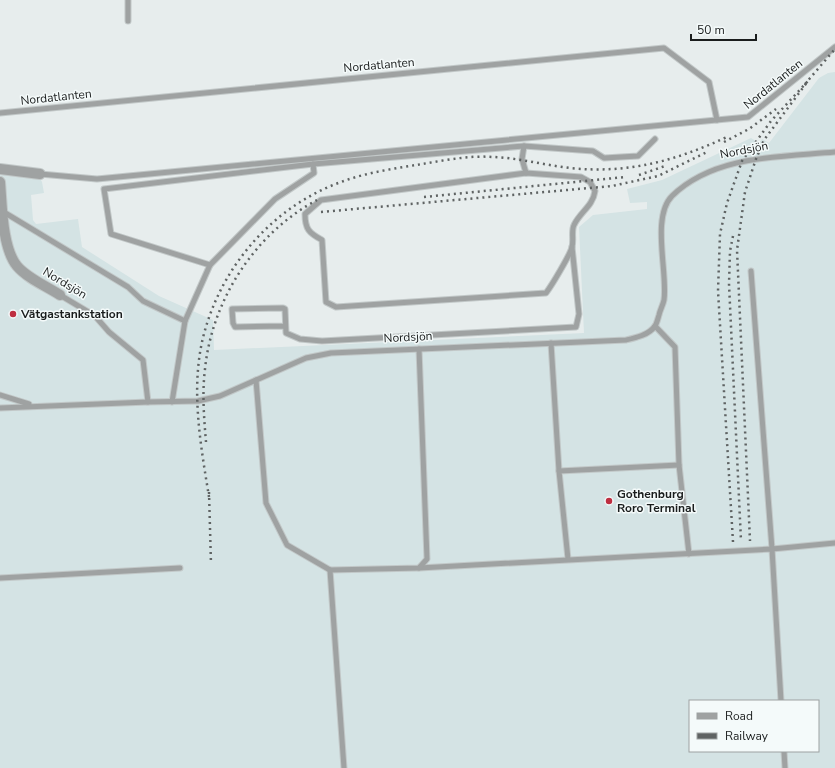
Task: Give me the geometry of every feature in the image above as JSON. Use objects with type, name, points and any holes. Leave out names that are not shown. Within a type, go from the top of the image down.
[{"type":"street","points":[[0,169],[40,174]]},
{"type":"street","name":"Nordsjön","points":[[0,182],[2,211],[10,254],[17,266],[28,275],[60,295]]},
{"type":"lane","points":[[128,0],[128,20]]},
{"type":"lane","name":"Nordatlanten","points":[[0,113],[664,48],[709,82],[717,120]]},
{"type":"lane","name":"Nordatlanten","points":[[40,174],[97,179],[748,117],[835,48]]},
{"type":"lane","points":[[210,265],[111,234],[104,189],[313,164],[524,146],[593,151],[604,158],[638,156],[654,139]]},
{"type":"lane","points":[[524,146],[522,159],[526,174]]},
{"type":"lane","name":"Nordsjön","points":[[60,295],[95,316],[109,332],[143,360],[148,402],[198,401],[220,396],[306,358],[331,353],[626,340],[640,336],[655,326],[664,300],[663,214],[670,197],[696,179],[722,167],[756,160],[835,152]]},
{"type":"lane","points":[[172,402],[186,321],[210,265],[275,199],[314,172],[313,164]]},
{"type":"lane","points":[[285,326],[235,327],[233,323],[232,309],[283,308],[285,309],[286,333],[300,339],[322,341],[576,327],[579,314],[572,247],[573,227],[579,216],[591,204],[594,196],[594,187],[586,179],[580,177],[526,174],[321,200],[306,214],[305,226],[309,232],[322,240],[326,302],[336,307],[546,293],[554,282],[572,247]]},
{"type":"lane","points":[[2,211],[128,287],[143,301],[186,321]]},
{"type":"lane","points":[[751,271],[772,549],[781,700]]},
{"type":"lane","points":[[655,326],[675,346],[679,465],[689,554]]},
{"type":"lane","points":[[551,343],[559,471],[568,559]]},
{"type":"lane","points":[[419,349],[427,559],[434,567]]},
{"type":"lane","points":[[256,380],[266,504],[287,545],[330,570],[420,568],[568,559],[689,554],[772,549],[835,543]]},
{"type":"lane","points":[[0,395],[34,406]]},
{"type":"lane","points":[[0,408],[148,402]]},
{"type":"lane","points":[[559,471],[679,465]]},
{"type":"lane","points":[[420,568],[427,559]]},
{"type":"lane","points":[[0,578],[180,568]]},
{"type":"lane","points":[[330,570],[344,768]]},
{"type":"lane","points":[[784,752],[785,768]]},
{"type":"shaded area","points":[[835,72],[835,768],[0,768],[0,175],[35,169],[42,182],[44,193],[31,195],[33,220],[36,224],[78,219],[82,247],[159,296],[213,320],[214,350],[584,333],[579,227],[593,215],[647,209],[647,202],[630,203],[627,189],[662,180],[751,138],[759,143],[762,139],[769,143],[819,78],[828,73]]},
{"type":"railway","points":[[805,84],[835,49]]},
{"type":"railway","points":[[733,542],[718,291],[720,234],[727,203],[742,161],[771,121],[808,81],[764,140],[756,159],[745,192],[737,250],[750,541]]},
{"type":"railway","points":[[724,142],[749,129],[776,109]]},
{"type":"railway","points":[[209,497],[200,439],[197,400],[197,381],[202,342],[210,315],[221,290],[235,266],[251,244],[270,225],[292,207],[316,193],[359,176],[445,160],[493,157],[570,168],[612,169],[651,164],[670,159],[689,153],[727,137]]},
{"type":"railway","points":[[321,212],[612,186],[658,176],[707,152]]},
{"type":"railway","points":[[639,175],[665,166]]},
{"type":"railway","points":[[424,197],[625,177]]},
{"type":"railway","points":[[206,442],[203,396],[205,369],[209,343],[227,294],[240,271],[256,250],[274,231],[295,214],[317,200]]},
{"type":"railway","points":[[733,236],[730,251],[729,284],[741,541]]},
{"type":"railway","points":[[209,492],[211,564]]},
{"type":"place","name":"Vätgastankstation","points":[[13,314]]},
{"type":"place","name":"Gothenburg Roro Terminal","points":[[609,501]]}]
